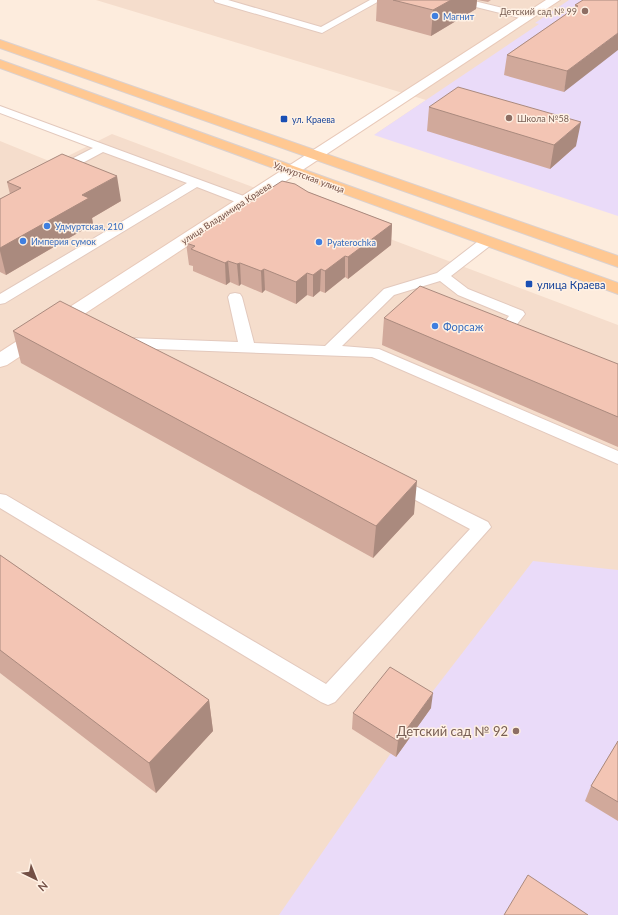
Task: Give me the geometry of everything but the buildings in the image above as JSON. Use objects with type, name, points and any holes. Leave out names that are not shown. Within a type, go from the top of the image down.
[{"type":"main road","name":"Удмуртская улица","points":[[0,44],[618,262]]},
{"type":"main road","name":"Удмуртская улица","points":[[0,64],[618,290]]},
{"type":"street","name":"улица Владимира Краева","points":[[2,357],[79,317],[245,201],[554,0]]},
{"type":"lane","points":[[218,0],[322,30],[377,0]]},
{"type":"lane","points":[[459,0],[528,17]]},
{"type":"lane","points":[[0,109],[196,184],[245,201]]},
{"type":"lane","points":[[48,177],[102,148]]},
{"type":"lane","points":[[0,300],[196,184]]},
{"type":"lane","points":[[328,351],[389,292],[442,276],[486,242]]},
{"type":"lane","points":[[442,276],[463,292],[518,314],[505,330],[526,339]]},
{"type":"lane","points":[[235,297],[247,347]]},
{"type":"lane","points":[[158,358],[123,340],[374,352],[618,458]]},
{"type":"lane","points":[[0,500],[328,696],[482,527],[383,476]]},
{"type":"shaded area","points":[[96,0],[618,0],[374,135],[426,100]]},
{"type":"shaded area","name":"Школа №58","points":[[569,0],[618,0],[618,216],[374,135],[539,24],[535,23]]},
{"type":"shaded area","points":[[112,134],[618,325],[618,915],[0,915],[0,141],[54,163]]},
{"type":"shaded area","name":"Детский сад № 92","points":[[533,561],[618,570],[618,915],[279,915],[391,753],[396,757],[423,704]]},
{"type":"place","name":"Детский сад № 99","points":[[585,11]]},
{"type":"place","name":"Магнит","points":[[435,16]]},
{"type":"place","name":"Школа №58","points":[[509,118]]},
{"type":"place","name":"ул. Краева","points":[[284,119]]},
{"type":"place","name":"Удмуртская, 210","points":[[47,226]]},
{"type":"place","name":"Империя сумок","points":[[23,241]]},
{"type":"place","name":"Pyaterochka","points":[[319,242]]},
{"type":"place","name":"улица Краева","points":[[529,284]]},
{"type":"place","name":"Форсаж","points":[[435,326]]},
{"type":"place","name":"Детский сад № 92","points":[[516,731]]}]
